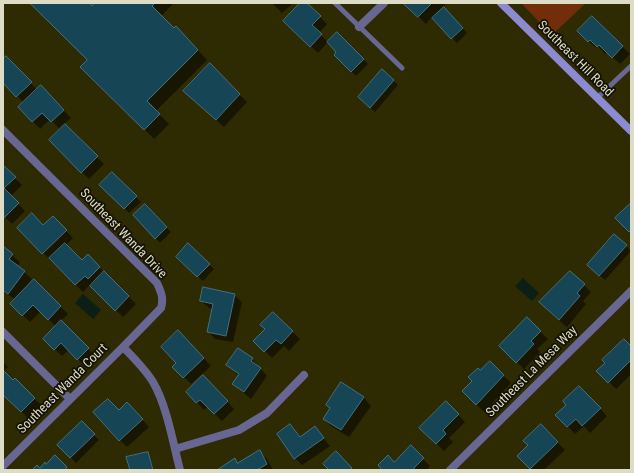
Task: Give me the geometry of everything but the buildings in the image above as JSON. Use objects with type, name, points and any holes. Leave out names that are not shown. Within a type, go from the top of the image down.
[{"type":"street","points":[[359,27],[384,3]]},
{"type":"street","name":"Southeast Hill Road","points":[[501,3],[631,132]]},
{"type":"street","name":"Southeast Wanda Drive","points":[[3,130],[157,283],[162,293],[163,301],[161,308],[123,347]]},
{"type":"street","name":"Southeast La Mesa Way","points":[[450,470],[631,291]]},
{"type":"street","points":[[3,332],[70,399]]},
{"type":"street","points":[[123,347],[137,360],[154,383],[175,449],[180,470]]},
{"type":"street","name":"Southeast Wanda Court","points":[[3,466],[123,347]]},
{"type":"street","points":[[175,449],[223,436],[244,427],[267,413],[304,375]]},
{"type":"lane","points":[[335,3],[402,68]]},
{"type":"lane","points":[[597,98],[631,66]]},
{"type":"shaded area","points":[[521,3],[586,3],[552,35]]},
{"type":"shaded area","points":[[523,278],[539,293],[532,301],[515,286]]},
{"type":"shaded area","points":[[83,294],[101,310],[93,319],[75,303]]}]
